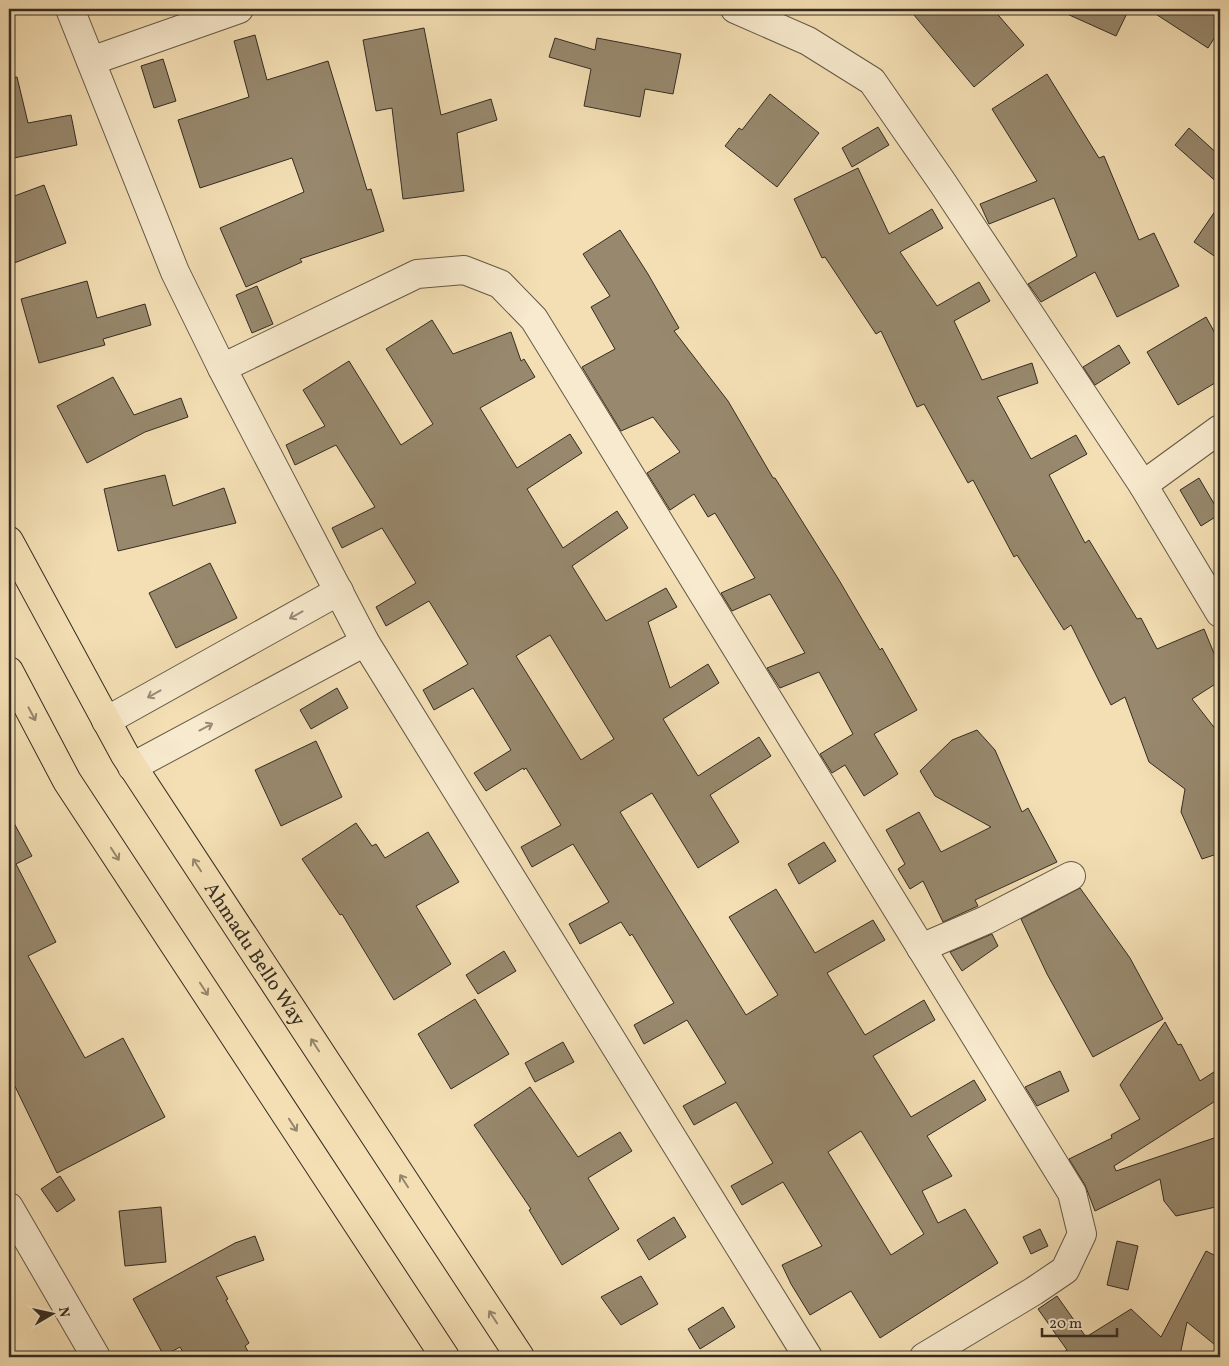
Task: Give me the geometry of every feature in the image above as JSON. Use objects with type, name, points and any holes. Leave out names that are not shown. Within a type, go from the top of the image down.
[{"type":"main road","name":"Ahmadu Bello Way","points":[[9,541],[132,767],[520,1357]]},
{"type":"main road","points":[[9,671],[67,781],[446,1357]]},
{"type":"street","points":[[70,9],[175,272],[222,368],[365,642],[808,1357]]},
{"type":"street","points":[[91,61],[239,9]]},
{"type":"street","points":[[735,9],[808,41],[872,80],[1143,484],[1220,613]]},
{"type":"street","points":[[222,368],[417,274],[464,270],[500,284],[534,319],[1072,1193],[1082,1234],[1065,1270],[1034,1291],[924,1357]]},
{"type":"street","points":[[1143,484],[1220,429]]},
{"type":"street","points":[[106,721],[338,592]]},
{"type":"street","points":[[132,767],[365,642]]},
{"type":"street","points":[[921,948],[986,920],[1071,876]]},
{"type":"street","points":[[12,1218],[96,1357]]},
{"type":"building","points":[[909,9],[993,9],[1024,45],[974,87]]},
{"type":"building","points":[[1056,9],[1129,9],[1116,36]]},
{"type":"building","points":[[1148,9],[1220,9],[1220,29],[1208,48]]},
{"type":"building","points":[[424,28],[441,115],[491,99],[497,120],[457,133],[464,191],[403,199],[392,108],[376,111],[363,40]]},
{"type":"building","points":[[255,35],[267,80],[328,61],[367,190],[371,189],[384,231],[300,259],[302,262],[246,287],[220,228],[304,192],[292,158],[200,188],[178,120],[249,97],[234,41]]},
{"type":"building","points":[[555,38],[595,50],[597,38],[681,54],[673,94],[645,89],[640,117],[584,106],[591,69],[549,57]]},
{"type":"building","points":[[163,59],[176,101],[154,108],[141,66]]},
{"type":"building","points":[[1047,74],[1099,158],[1104,156],[1139,240],[1154,233],[1179,286],[1117,317],[1095,272],[1041,302],[1028,284],[1077,256],[1054,198],[989,224],[980,204],[1037,181],[992,109]]},
{"type":"building","points":[[17,77],[28,123],[71,115],[77,145],[9,159],[9,78]]},
{"type":"building","points":[[770,94],[819,133],[777,187],[725,146],[739,128],[742,130]]},
{"type":"building","points":[[878,127],[889,145],[852,167],[842,148]]},
{"type":"building","points":[[1189,128],[1220,156],[1220,185],[1175,145]]},
{"type":"building","points":[[858,168],[889,234],[932,209],[943,228],[900,252],[937,306],[979,282],[990,301],[954,321],[982,380],[1032,363],[1038,383],[997,397],[1031,459],[1076,435],[1087,454],[1049,475],[1085,543],[1089,540],[1137,619],[1141,618],[1157,649],[1204,629],[1220,668],[1220,681],[1192,699],[1220,735],[1220,853],[1202,859],[1181,812],[1185,789],[1149,762],[1125,697],[1111,705],[1071,625],[1064,630],[1017,555],[1014,557],[973,480],[968,483],[924,404],[917,407],[881,331],[876,334],[825,257],[822,258],[794,199]]},
{"type":"building","points":[[44,185],[66,243],[9,265],[9,198]]},
{"type":"building","points":[[1220,204],[1220,260],[1194,242]]},
{"type":"building","points":[[620,230],[679,328],[674,331],[728,401],[773,478],[775,478],[839,580],[880,650],[882,648],[917,710],[874,734],[898,774],[864,796],[845,765],[832,773],[820,754],[853,734],[819,672],[780,688],[767,668],[805,653],[770,594],[732,611],[721,593],[755,578],[715,513],[708,517],[694,494],[670,510],[647,473],[680,452],[653,417],[621,431],[582,367],[615,349],[591,307],[610,296],[583,254]]},
{"type":"building","points":[[87,281],[97,318],[145,304],[151,325],[103,339],[105,345],[39,363],[21,299]]},
{"type":"building","points":[[257,286],[273,324],[252,333],[236,295]]},
{"type":"building","points":[[1206,317],[1220,342],[1220,380],[1178,405],[1147,352]]},
{"type":"building","points":[[432,320],[453,354],[511,332],[521,361],[524,359],[535,377],[480,408],[517,468],[570,434],[582,453],[527,489],[563,548],[617,511],[628,528],[572,566],[606,621],[666,588],[677,607],[648,622],[670,688],[708,664],[719,683],[663,719],[698,776],[759,737],[771,756],[710,795],[739,842],[698,868],[652,793],[620,812],[746,1015],[778,995],[729,917],[776,889],[815,953],[873,920],[885,940],[827,973],[865,1035],[924,1000],[935,1020],[873,1056],[911,1117],[974,1080],[986,1100],[927,1136],[952,1176],[922,1191],[938,1223],[965,1209],[998,1263],[880,1338],[851,1291],[810,1315],[782,1265],[822,1246],[783,1182],[742,1205],[731,1186],[773,1163],[736,1102],[694,1125],[683,1106],[726,1083],[687,1020],[644,1044],[634,1025],[674,1003],[632,934],[630,936],[621,922],[580,944],[569,924],[609,902],[573,844],[532,867],[521,847],[561,825],[526,768],[486,791],[474,773],[511,750],[473,688],[434,710],[423,690],[468,664],[429,601],[386,626],[376,607],[416,583],[382,528],[342,548],[332,528],[375,507],[336,445],[295,465],[286,445],[325,426],[303,390],[349,361],[401,445],[433,424],[386,349]],"holes":[[[550,635],[614,739],[581,760],[516,656]],[[861,1131],[924,1234],[891,1255],[828,1152]]]},
{"type":"building","points":[[1119,345],[1130,363],[1095,385],[1083,367]]},
{"type":"building","points":[[113,377],[134,415],[181,398],[188,417],[145,432],[87,463],[57,406]]},
{"type":"building","points":[[165,475],[173,506],[224,488],[236,523],[118,551],[104,489]]},
{"type":"building","points":[[1199,478],[1220,514],[1201,526],[1180,490]]},
{"type":"building","points":[[210,563],[237,618],[176,648],[149,593]]},
{"type":"building","points":[[337,688],[348,708],[311,729],[300,710]]},
{"type":"building","points":[[977,730],[995,750],[1022,812],[1028,808],[1057,862],[975,900],[978,906],[943,922],[923,881],[910,889],[898,869],[905,864],[886,830],[919,812],[941,852],[991,827],[935,796],[920,771],[952,740]]},
{"type":"building","points":[[316,741],[342,797],[281,826],[255,770]]},
{"type":"building","points":[[9,814],[32,856],[16,864],[56,942],[28,956],[85,1058],[123,1038],[165,1117],[57,1173],[9,1074]]},
{"type":"building","points":[[356,823],[372,846],[376,844],[385,858],[428,832],[459,882],[416,906],[451,964],[394,1000],[342,914],[340,915],[302,859]]},
{"type":"building","points":[[824,842],[836,861],[799,884],[788,864]]},
{"type":"building","points":[[1080,888],[1130,958],[1163,1019],[1093,1057],[1047,974],[1021,919]]},
{"type":"building","points":[[992,934],[998,946],[962,971],[950,952]]},
{"type":"building","points":[[504,951],[516,971],[478,994],[466,975]]},
{"type":"building","points":[[475,999],[509,1054],[451,1089],[418,1034]]},
{"type":"building","points":[[1165,1022],[1178,1045],[1181,1044],[1200,1081],[1220,1068],[1220,1098],[1114,1166],[1116,1171],[1220,1136],[1220,1206],[1176,1216],[1164,1201],[1160,1179],[1095,1211],[1085,1185],[1069,1159],[1112,1138],[1111,1135],[1140,1119],[1120,1085]]},
{"type":"building","points":[[563,1042],[574,1062],[535,1082],[525,1063]]},
{"type":"building","points":[[1060,1071],[1069,1091],[1037,1106],[1025,1087]]},
{"type":"building","points":[[530,1087],[578,1157],[620,1132],[632,1151],[588,1178],[619,1229],[562,1265],[529,1210],[531,1209],[474,1125]]},
{"type":"building","points":[[60,1176],[75,1200],[57,1212],[41,1189]]},
{"type":"building","points":[[161,1207],[166,1262],[125,1266],[119,1211]]},
{"type":"building","points":[[674,1217],[686,1237],[649,1260],[637,1240]]},
{"type":"building","points":[[1040,1229],[1048,1246],[1031,1254],[1023,1237]]},
{"type":"building","points":[[255,1236],[264,1260],[216,1277],[249,1343],[245,1346],[251,1357],[186,1357],[180,1347],[164,1356],[133,1299],[235,1243]]},
{"type":"building","points":[[1117,1241],[1138,1246],[1128,1290],[1107,1285]]},
{"type":"building","points":[[1206,1251],[1220,1258],[1220,1349],[1187,1322],[1180,1355],[1182,1357],[1056,1357],[1067,1350],[1038,1309],[1057,1296],[1086,1337],[1131,1309],[1161,1337]]},
{"type":"building","points":[[641,1276],[658,1304],[621,1325],[601,1297]]},
{"type":"building","points":[[723,1307],[735,1327],[700,1349],[688,1329]]}]
